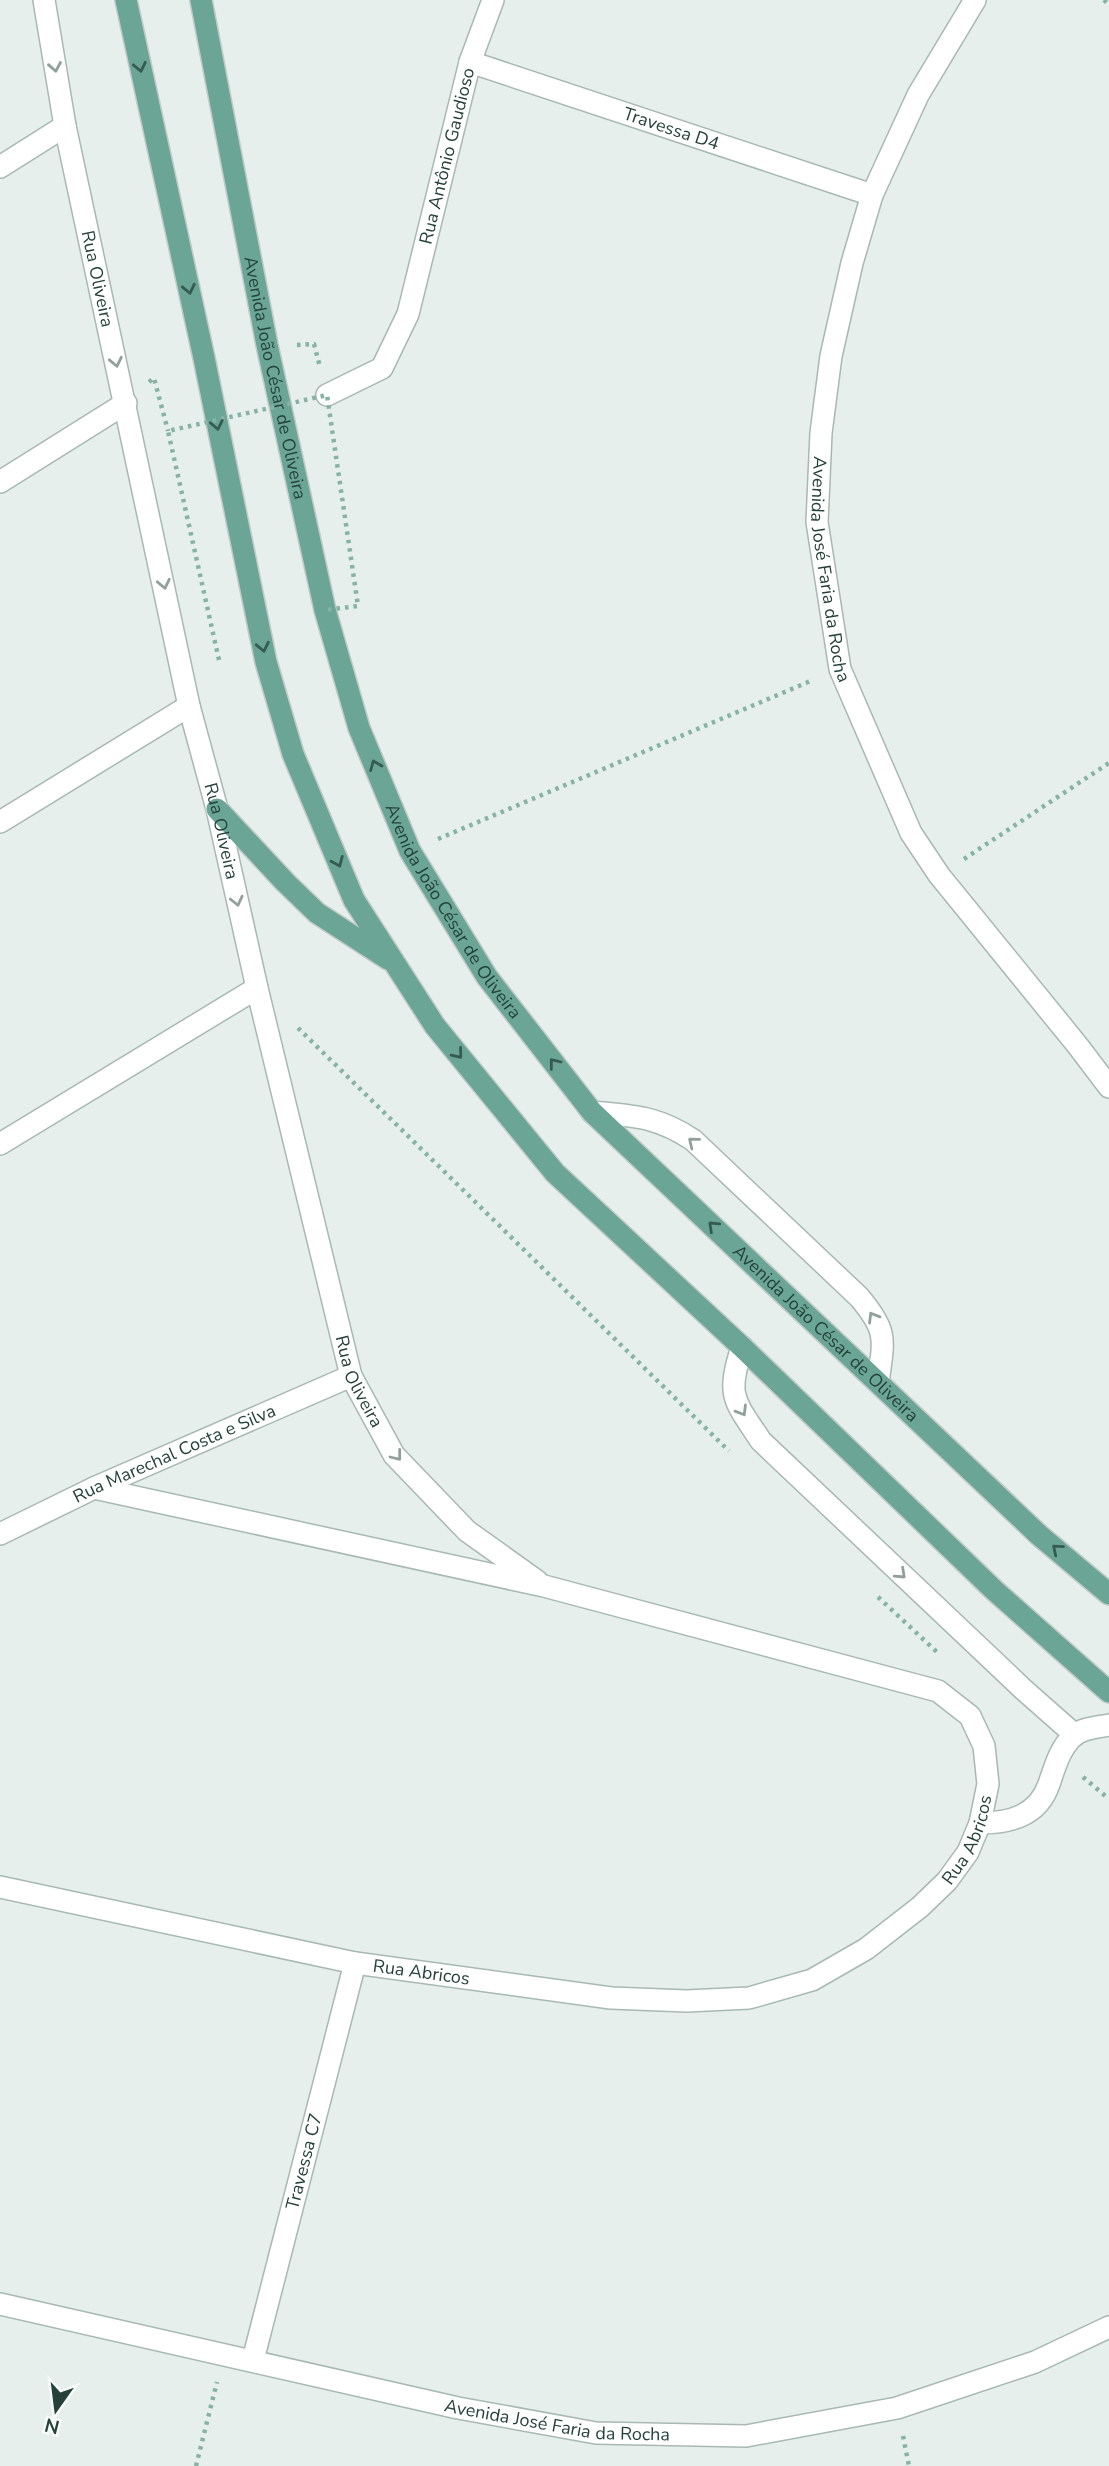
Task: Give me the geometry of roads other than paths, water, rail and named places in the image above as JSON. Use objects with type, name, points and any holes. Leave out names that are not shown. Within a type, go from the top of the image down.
[{"type":"main road","points":[[125,0],[204,358],[266,662],[293,754],[354,900],[435,1026],[555,1172],[742,1347],[993,1590],[1109,1692]]},
{"type":"main road","name":"Avenida João César de Oliveira","points":[[201,0],[267,345],[324,610],[359,729],[410,850],[487,977],[592,1112],[1040,1535],[1109,1594]]},
{"type":"main road","points":[[216,809],[317,913],[394,962]]},
{"type":"street","name":"Rua Oliveira","points":[[44,0],[65,126],[189,706],[351,1376],[394,1455],[467,1531],[544,1586]]},
{"type":"street","name":"Rua Antônio Gaudioso","points":[[325,389],[382,368],[408,314],[470,62],[493,0]]},
{"type":"street","name":"Avenida José Faria da Rocha","points":[[975,0],[918,95],[872,195],[852,263],[831,356],[821,433],[817,522],[840,669],[911,833],[939,876],[1078,1045],[1109,1087]]},
{"type":"street","name":"Travessa D4","points":[[470,62],[872,195]]},
{"type":"street","points":[[0,167],[65,126]]},
{"type":"street","points":[[0,482],[125,403]]},
{"type":"street","points":[[0,821],[189,706]]},
{"type":"street","points":[[0,1144],[257,988]]},
{"type":"street","points":[[592,1112],[648,1118],[673,1126],[693,1140],[859,1297],[877,1318],[884,1343],[878,1382]]},
{"type":"street","points":[[742,1347],[732,1384],[734,1396],[761,1441],[1075,1735]]},
{"type":"street","name":"Rua Marechal Costa e Silva","points":[[2,1529],[351,1376]]},
{"type":"street","name":"Rua Abricos","points":[[0,1887],[355,1963],[611,1998],[687,2001],[750,1998],[812,1980],[866,1949],[920,1907],[947,1881],[968,1852],[980,1823],[988,1784],[984,1746],[970,1716],[938,1690],[544,1586],[94,1488]]},
{"type":"street","points":[[980,1823],[1016,1819],[1030,1812],[1042,1799],[1059,1756],[1075,1735],[1109,1725]]},
{"type":"street","name":"Travessa C7","points":[[253,2360],[355,1963]]},
{"type":"street","name":"Avenida José Faria da Rocha","points":[[0,2304],[458,2408],[596,2433],[746,2436],[897,2408],[1035,2362],[1109,2327]]}]
